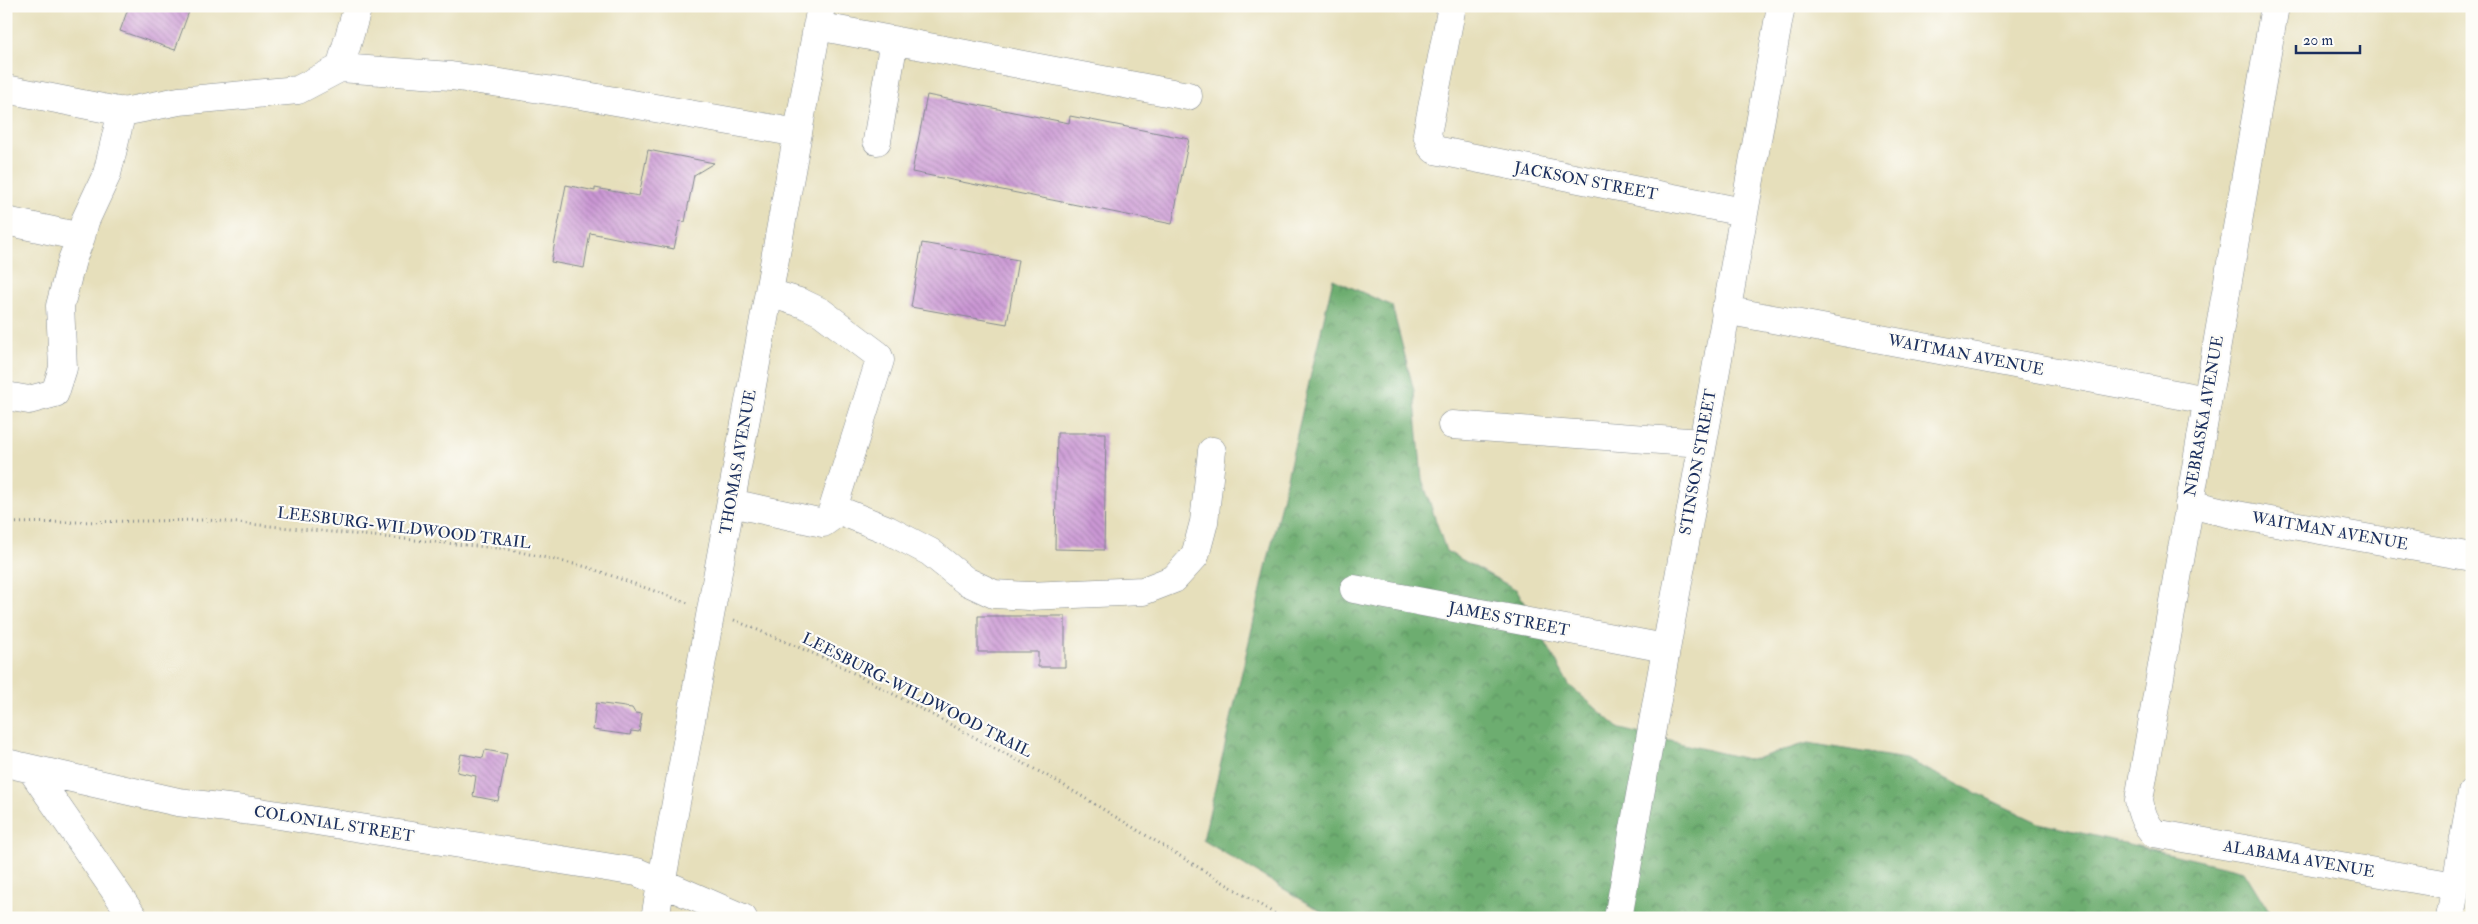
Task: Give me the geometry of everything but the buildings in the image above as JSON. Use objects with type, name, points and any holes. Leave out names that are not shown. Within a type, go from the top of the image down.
[{"type":"street","points":[[340,68],[358,6]]},
{"type":"street","name":"JACKSON STREET","points":[[1452,6],[1427,134],[1431,146],[1450,155],[1743,212]]},
{"type":"street","name":"STINSON STREET","points":[[1618,918],[1725,310],[1781,6]]},
{"type":"street","name":"NEBRASKA AVENUE","points":[[2147,826],[2139,800],[2274,6]]},
{"type":"street","points":[[819,16],[894,40],[1188,96]]},
{"type":"street","name":"THOMAS AVENUE","points":[[656,918],[819,16]]},
{"type":"street","points":[[877,141],[894,40]]},
{"type":"street","points":[[6,88],[122,111],[179,101],[298,90],[340,68],[461,78],[628,103],[798,133]]},
{"type":"street","points":[[6,396],[29,400],[55,393],[63,368],[60,306],[85,221],[107,174],[122,111]]},
{"type":"street","points":[[6,221],[81,237]]},
{"type":"street","points":[[731,503],[822,523],[830,518],[880,360],[878,355],[821,312],[802,303],[769,294]]},
{"type":"street","name":"WAITMAN AVENUE","points":[[1725,310],[2207,400]]},
{"type":"street","points":[[1452,425],[1702,443]]},
{"type":"street","points":[[833,508],[888,530],[930,552],[966,580],[994,594],[1028,596],[1143,592],[1174,579],[1195,556],[1204,522],[1212,451]]},
{"type":"street","name":"WAITMAN AVENUE","points":[[2189,504],[2237,515],[2472,556]]},
{"type":"street","name":"JAMES STREET","points":[[1354,589],[1665,648]]},
{"type":"street","points":[[19,766],[134,918]]},
{"type":"street","name":"COLONIAL STREET","points":[[19,766],[178,802],[260,812],[637,872],[743,918]]},
{"type":"street","points":[[2450,918],[2472,793]]},
{"type":"street","name":"ALABAMA AVENUE","points":[[2147,826],[2154,833],[2455,886]]},
{"type":"path","name":"LEESBURG-WILDWOOD TRAIL","points":[[6,523],[208,520],[507,549],[587,567],[712,611],[831,661],[1055,780],[1282,918]]},
{"type":"green space","points":[[1333,279],[1392,306],[1414,391],[1422,479],[1446,551],[1517,590],[1569,685],[1620,729],[1751,760],[1808,743],[1905,759],[2039,823],[2244,871],[2273,918],[1332,918],[1203,840]]}]
